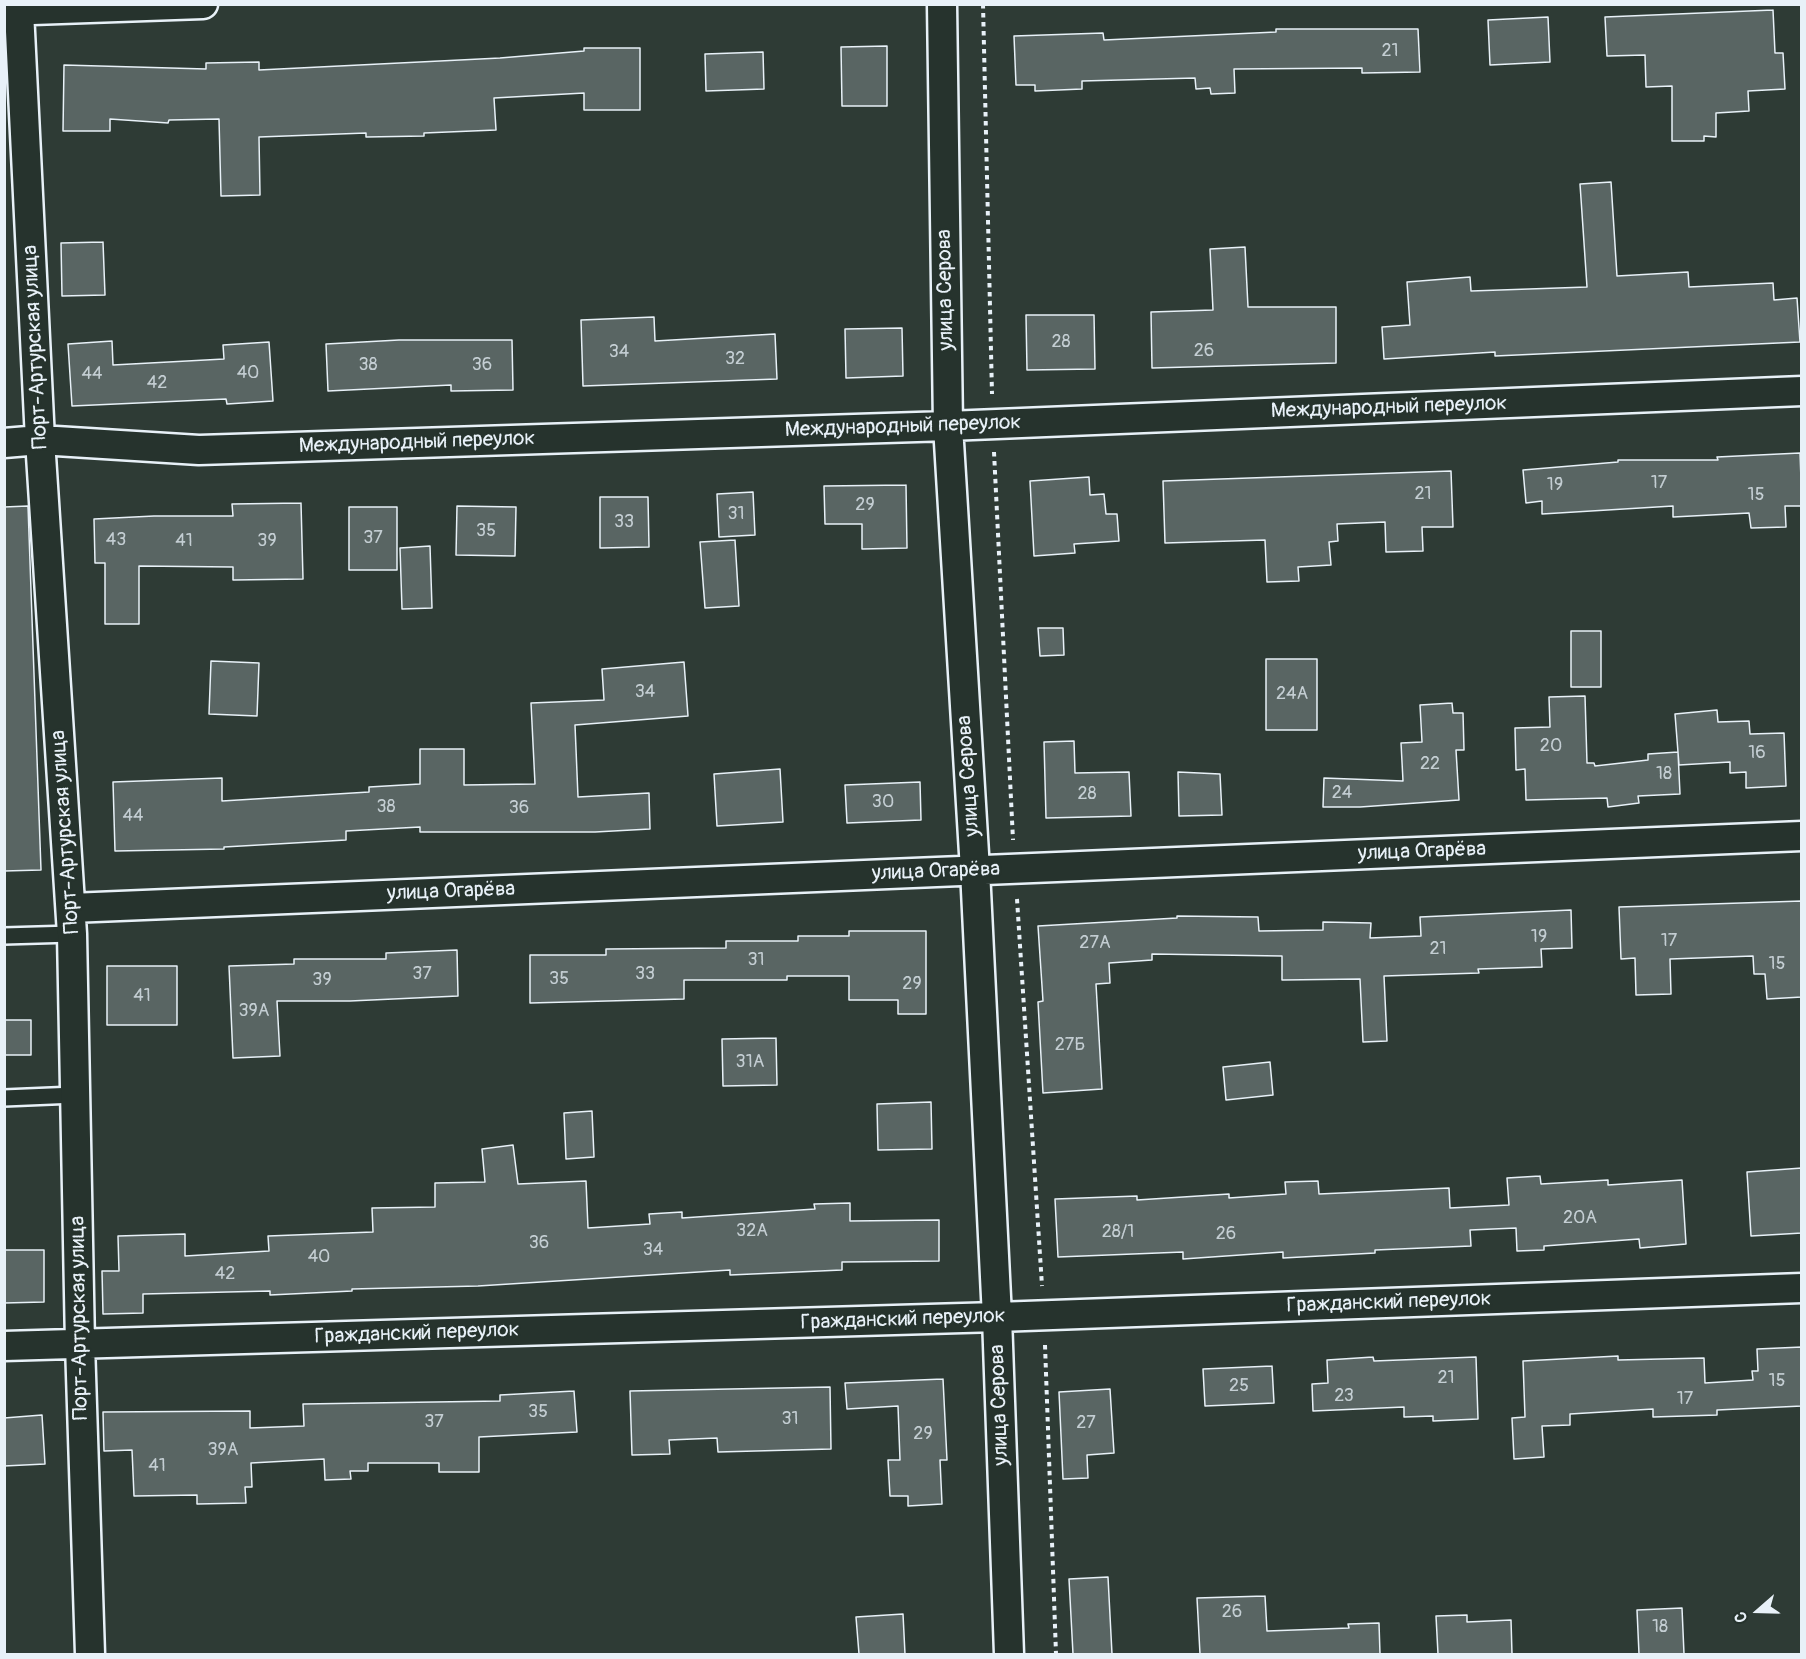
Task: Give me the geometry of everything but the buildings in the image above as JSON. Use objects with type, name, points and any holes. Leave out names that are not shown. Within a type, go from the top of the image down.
[{"type":"street","points":[[12,11],[203,4]]},
{"type":"street","name":"улица Серова","points":[[942,4],[948,426],[975,870],[997,1317],[1009,1654]]},
{"type":"street","name":"Порт-Артурская улица","points":[[12,11],[72,921],[80,1344],[90,1654]]},
{"type":"street","name":"Международный переулок","points":[[4,443],[40,440],[199,450],[948,426],[1802,391]]},
{"type":"street","name":"улица Огарёва","points":[[72,921],[975,870],[1802,836]]},
{"type":"street","name":"Гражданский переулок","points":[[4,1346],[1044,1316],[1802,1288]]},
{"type":"lane","points":[[4,936],[72,921]]},
{"type":"lane","points":[[4,1098],[75,1095]]},
{"type":"path","points":[[983,4],[993,424],[1015,869],[1044,1316],[1056,1654]]}]
